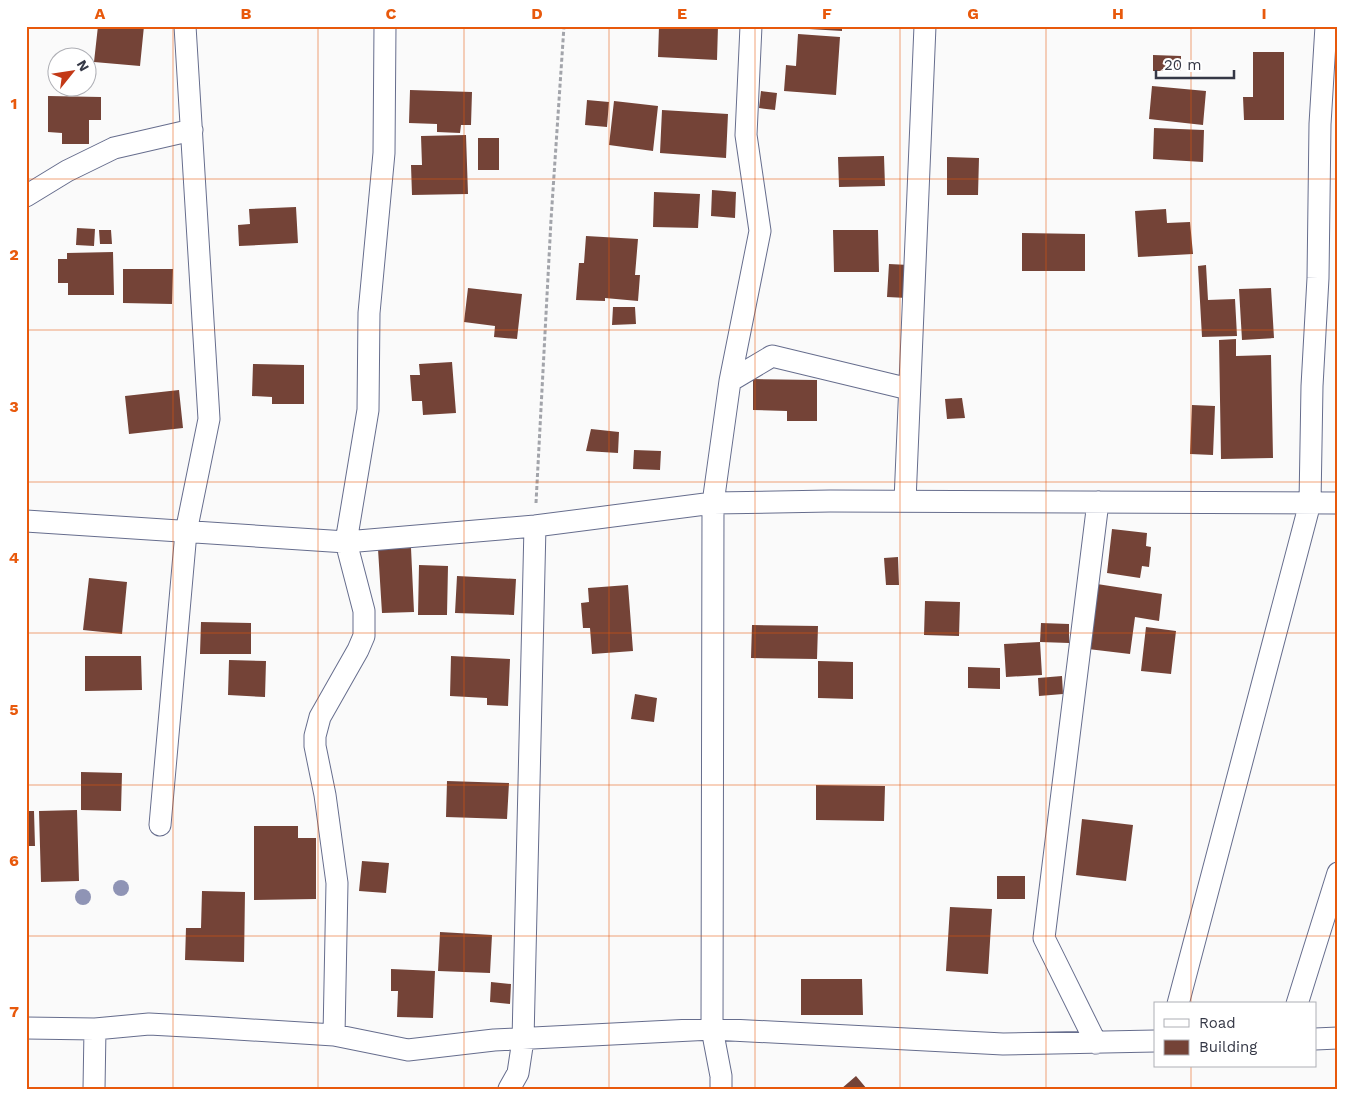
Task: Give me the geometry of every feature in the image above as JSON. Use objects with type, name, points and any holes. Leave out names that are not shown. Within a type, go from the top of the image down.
[{"type":"street","points":[[160,825],[186,532],[209,419],[186,26]]},
{"type":"street","points":[[334,1035],[336,883],[325,795],[315,746],[315,736],[320,717],[364,636],[364,612],[346,542],[368,410],[368,313],[384,154],[385,26]]},
{"type":"street","points":[[721,1089],[721,1076],[712,1029],[713,502],[730,381],[760,231],[746,135],[751,26]]},
{"type":"street","points":[[905,501],[925,26]]},
{"type":"street","points":[[1179,1002],[1310,503],[1312,386],[1318,278],[1320,124],[1326,26]]},
{"type":"street","points":[[26,196],[67,171],[114,148],[192,130]]},
{"type":"street","points":[[730,381],[772,356],[909,389]]},
{"type":"street","points":[[26,522],[346,542],[535,526],[713,502],[1338,503]]},
{"type":"street","points":[[1096,1043],[1044,938],[1098,502]]},
{"type":"street","points":[[509,1089],[518,1073],[523,1040],[535,526]]},
{"type":"street","points":[[1298,1002],[1338,873]]},
{"type":"street","points":[[26,1028],[94,1029],[149,1024],[334,1035],[408,1050],[494,1040],[712,1029],[1004,1044],[1154,1041]]},
{"type":"street","points":[[94,1029],[94,1089]]},
{"type":"street","points":[[1316,1039],[1338,1038]]},
{"type":"path","points":[[535,526],[551,220],[564,26]]},
{"type":"building","points":[[98,26],[144,26],[140,66],[98,62],[98,48],[96,48]]},
{"type":"building","points":[[659,26],[718,26],[717,60],[658,57]]},
{"type":"building","points":[[809,26],[842,26],[842,31],[809,29]]},
{"type":"building","points":[[798,34],[840,37],[836,95],[784,91],[786,65],[796,66]]},
{"type":"building","points":[[1253,52],[1284,52],[1284,120],[1244,120],[1243,97],[1253,97]]},
{"type":"building","points":[[1153,55],[1181,56],[1181,71],[1153,71]]},
{"type":"building","points":[[1152,86],[1206,91],[1203,125],[1149,119]]},
{"type":"building","points":[[410,90],[472,92],[471,125],[461,125],[460,133],[437,132],[437,124],[409,123]]},
{"type":"building","points":[[761,91],[777,93],[775,110],[759,108]]},
{"type":"building","points":[[101,97],[101,120],[89,120],[89,144],[62,144],[62,133],[48,132],[48,98]]},
{"type":"building","points":[[587,100],[609,102],[607,127],[585,125]]},
{"type":"building","points":[[614,101],[658,106],[653,151],[609,145]]},
{"type":"building","points":[[662,110],[728,114],[726,158],[660,153]]},
{"type":"building","points":[[1154,128],[1204,130],[1203,162],[1153,159]]},
{"type":"building","points":[[466,135],[468,194],[412,195],[411,165],[422,165],[421,136]]},
{"type":"building","points":[[478,138],[499,138],[499,170],[478,170]]},
{"type":"building","points":[[884,156],[885,186],[839,187],[838,157]]},
{"type":"building","points":[[947,157],[979,158],[978,195],[947,195]]},
{"type":"building","points":[[712,190],[736,192],[735,218],[711,216]]},
{"type":"building","points":[[654,192],[700,194],[698,228],[653,227]]},
{"type":"building","points":[[296,207],[298,243],[239,246],[238,225],[250,224],[249,209]]},
{"type":"building","points":[[1166,209],[1167,223],[1190,222],[1193,254],[1138,257],[1135,211]]},
{"type":"building","points":[[77,228],[95,229],[94,246],[76,245]]},
{"type":"building","points":[[99,230],[111,230],[112,244],[100,244]]},
{"type":"building","points":[[833,230],[878,230],[879,272],[834,272]]},
{"type":"building","points":[[1022,233],[1085,234],[1085,271],[1022,271]]},
{"type":"building","points":[[586,236],[638,239],[635,275],[640,275],[638,301],[605,298],[605,301],[576,300],[579,263],[584,263]]},
{"type":"building","points":[[113,252],[114,295],[68,295],[68,283],[58,283],[58,259],[67,259],[67,253]]},
{"type":"building","points":[[889,264],[909,265],[907,298],[887,297]]},
{"type":"building","points":[[1206,265],[1208,300],[1235,299],[1237,336],[1202,337],[1198,266]]},
{"type":"building","points":[[123,269],[173,269],[172,304],[123,303]]},
{"type":"building","points":[[468,288],[522,294],[517,339],[494,337],[495,326],[464,322]]},
{"type":"building","points":[[1271,288],[1274,338],[1242,340],[1239,289]]},
{"type":"building","points":[[613,307],[635,307],[636,324],[612,325]]},
{"type":"building","points":[[1236,339],[1236,356],[1271,355],[1273,458],[1221,459],[1219,340]]},
{"type":"building","points":[[452,362],[456,413],[423,415],[422,401],[412,401],[410,375],[420,375],[419,364]]},
{"type":"building","points":[[253,364],[304,365],[304,404],[272,404],[272,397],[252,396]]},
{"type":"building","points":[[753,379],[817,380],[817,421],[787,421],[787,411],[753,410]]},
{"type":"building","points":[[179,390],[183,428],[129,434],[125,396]]},
{"type":"building","points":[[962,398],[965,418],[947,419],[945,399]]},
{"type":"building","points":[[1192,405],[1215,406],[1213,455],[1190,454]]},
{"type":"building","points":[[591,429],[619,432],[618,453],[586,451]]},
{"type":"building","points":[[634,450],[661,451],[660,470],[633,469]]},
{"type":"building","points":[[1112,529],[1147,533],[1146,546],[1151,547],[1149,567],[1142,566],[1140,578],[1107,573]]},
{"type":"building","points":[[411,548],[414,612],[382,613],[378,549]]},
{"type":"building","points":[[898,557],[899,585],[886,585],[884,558]]},
{"type":"building","points":[[419,565],[448,566],[447,615],[418,615]]},
{"type":"building","points":[[457,576],[516,579],[514,615],[455,613]]},
{"type":"building","points":[[89,578],[127,582],[122,634],[83,630]]},
{"type":"building","points":[[1097,584],[1162,594],[1159,621],[1135,617],[1130,654],[1088,649]]},
{"type":"building","points":[[628,585],[633,651],[592,654],[590,628],[583,628],[581,603],[589,602],[588,588]]},
{"type":"building","points":[[925,601],[960,602],[959,636],[924,635]]},
{"type":"building","points":[[201,622],[251,623],[251,654],[200,654]]},
{"type":"building","points":[[1041,623],[1069,624],[1069,643],[1040,642]]},
{"type":"building","points":[[752,625],[818,626],[817,659],[751,658]]},
{"type":"building","points":[[1146,627],[1176,631],[1171,674],[1141,671]]},
{"type":"building","points":[[1040,642],[1042,675],[1006,677],[1004,644]]},
{"type":"building","points":[[85,656],[141,656],[142,690],[85,691]]},
{"type":"building","points":[[451,656],[510,659],[508,706],[487,705],[487,698],[450,696]]},
{"type":"building","points":[[229,660],[266,661],[265,697],[228,695]]},
{"type":"building","points":[[818,661],[853,662],[853,699],[818,698]]},
{"type":"building","points":[[968,667],[1000,668],[1000,689],[968,688]]},
{"type":"building","points":[[1062,676],[1063,694],[1039,696],[1038,678]]},
{"type":"building","points":[[635,694],[657,698],[654,722],[631,719]]},
{"type":"building","points":[[81,772],[122,773],[121,811],[81,810]]},
{"type":"building","points":[[447,781],[509,783],[507,819],[446,817]]},
{"type":"building","points":[[816,785],[885,786],[884,821],[816,820]]},
{"type":"building","points":[[77,810],[79,881],[41,882],[39,811]]},
{"type":"building","points":[[26,811],[34,811],[35,846],[26,846]]},
{"type":"building","points":[[1082,819],[1133,825],[1126,881],[1076,875]]},
{"type":"building","points":[[254,826],[298,826],[298,838],[316,838],[316,899],[254,900]]},
{"type":"building","points":[[362,861],[389,863],[386,893],[359,891]]},
{"type":"building","points":[[997,876],[1025,876],[1025,899],[997,899]]},
{"type":"building","points":[[202,891],[245,892],[244,962],[185,960],[186,928],[201,928]]},
{"type":"building","points":[[950,907],[992,909],[988,974],[946,971]]},
{"type":"building","points":[[440,932],[492,935],[490,973],[438,971]]},
{"type":"building","points":[[391,969],[435,971],[433,1018],[397,1017],[398,991],[391,991]]},
{"type":"building","points":[[801,979],[862,979],[863,1015],[801,1015]]},
{"type":"building","points":[[491,982],[511,984],[510,1004],[490,1002]]},
{"type":"building","points":[[856,1076],[867,1089],[841,1089]]}]
